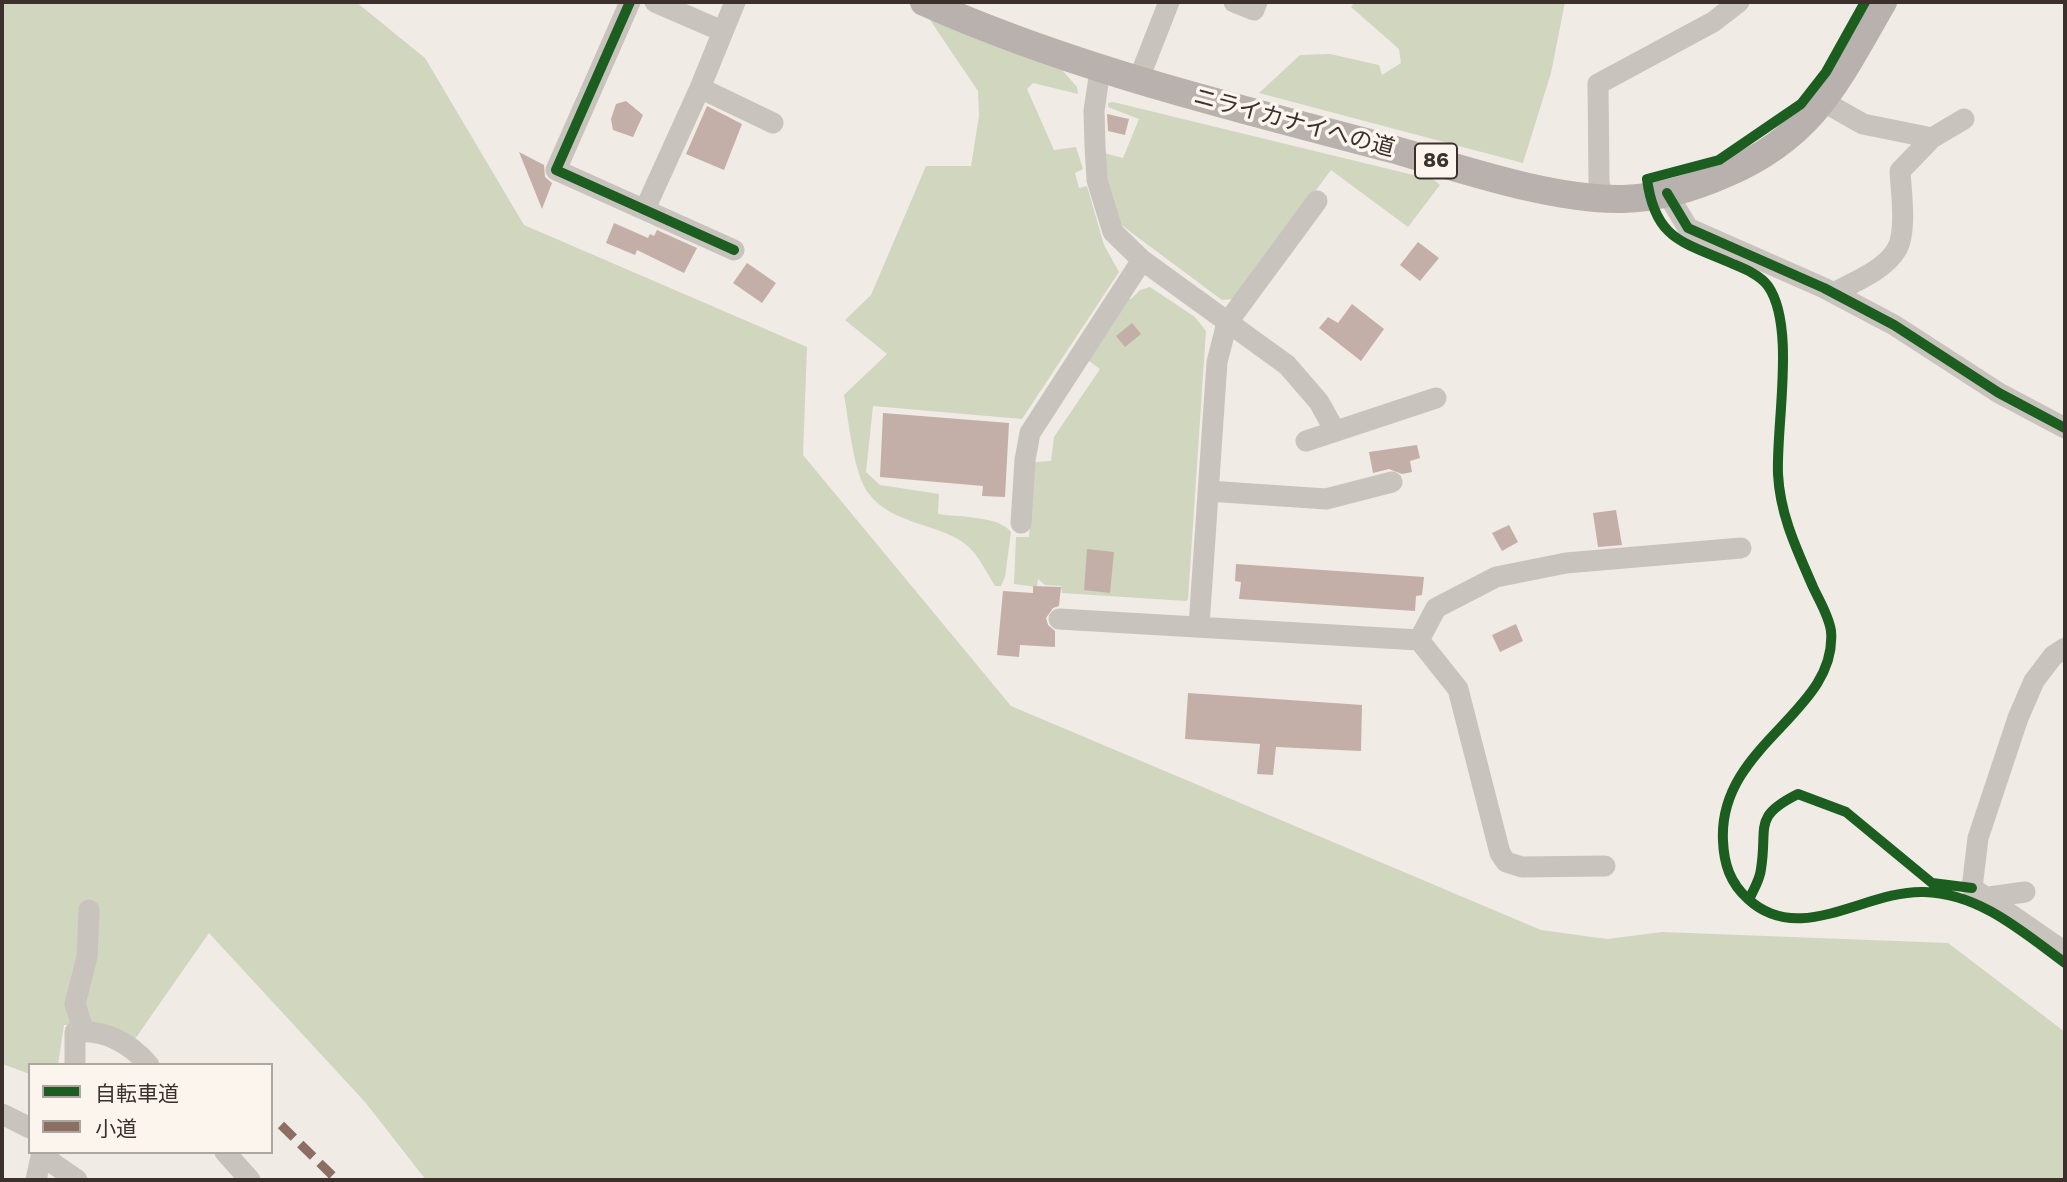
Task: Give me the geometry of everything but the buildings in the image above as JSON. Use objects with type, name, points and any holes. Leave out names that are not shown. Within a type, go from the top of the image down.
[{"type":"main road","name":"ニライカナイへの道","points":[[924,2],[1100,70],[1138,81],[1531,187],[1625,200],[1667,193],[1726,174],[1756,159],[1805,124],[1824,102],[1883,2]]},
{"type":"street","points":[[630,2],[556,170],[734,250]]},
{"type":"street","points":[[655,2],[722,31]]},
{"type":"street","points":[[645,209],[700,88],[735,2]]},
{"type":"street","points":[[1138,81],[1169,2]]},
{"type":"street","points":[[1234,2],[1254,10],[1257,2]]},
{"type":"street","points":[[1603,199],[1599,182],[1598,84],[1730,4]]},
{"type":"street","points":[[1100,70],[1094,111],[1097,180],[1114,232],[1142,260],[1287,365],[1303,380],[1335,431]]},
{"type":"street","points":[[700,88],[773,123]]},
{"type":"street","points":[[1824,102],[1863,124],[1932,138]]},
{"type":"street","points":[[1833,293],[1873,272],[1898,249],[1902,220],[1900,171],[1932,138],[1965,119]]},
{"type":"street","points":[[1667,193],[1688,228],[1833,293],[1894,325],[1999,393],[2065,428]]},
{"type":"street","points":[[1199,626],[1217,362],[1227,323],[1317,201]]},
{"type":"street","points":[[1021,523],[1025,460],[1030,433],[1142,260]]},
{"type":"street","points":[[1306,441],[1436,398]]},
{"type":"street","points":[[1208,491],[1326,499],[1392,482]]},
{"type":"street","points":[[1419,640],[1436,608],[1496,577],[1566,563],[1741,548]]},
{"type":"street","points":[[1059,619],[1419,640],[1458,689],[1500,853],[1506,862],[1522,867],[1605,866]]},
{"type":"street","points":[[2065,648],[2053,656],[2034,681],[1987,807],[1978,838],[1972,888],[1989,897],[2065,952]]},
{"type":"street","points":[[1989,897],[2025,891]]},
{"type":"street","points":[[83,1031],[75,1004],[87,957],[89,911]]},
{"type":"street","points":[[75,1063],[75,1032],[96,1030],[136,1050],[147,1063]]},
{"type":"street","points":[[2,1114],[28,1127]]},
{"type":"street","points":[[36,1180],[43,1154]]},
{"type":"street","points":[[45,1154],[51,1162],[77,1180]]},
{"type":"street","points":[[227,1154],[250,1180]]},
{"type":"green space","points":[[2,2],[356,2],[425,58],[524,225],[807,347],[803,455],[1011,706],[1541,930],[1607,939],[1662,932],[1948,943],[2065,1032],[2065,1180],[426,1180],[365,1102],[209,933],[135,1039],[92,1024],[64,1025],[58,1063],[28,1063],[28,1073],[2,1064]]},
{"type":"green space","points":[[1355,2],[1565,2],[1551,73],[1523,163],[1259,93],[1300,55],[1330,54],[1379,65],[1382,75],[1401,63],[1399,49],[1351,7]]},
{"type":"green space","points":[[928,17],[1062,70],[1077,87],[1078,94],[1033,83],[1027,89],[1054,150],[1076,147],[1083,169],[1075,173],[1079,188],[1087,186],[1104,245],[1119,272],[1022,419],[873,406],[866,472],[880,485],[939,494],[938,514],[988,520],[1011,532],[1005,577],[1001,586],[995,586],[978,557],[964,543],[953,536],[890,512],[869,494],[855,461],[844,395],[887,354],[845,320],[871,295],[926,166],[971,166],[979,116],[978,91]]},
{"type":"green space","points":[[1113,102],[1434,180],[1440,185],[1408,227],[1331,170],[1235,299],[1222,300],[1120,224],[1109,199],[1104,153],[1123,158],[1139,119],[1108,107],[1108,103]]},
{"type":"green space","points":[[1150,287],[1195,317],[1206,331],[1188,599],[1062,593],[1061,586],[1045,585],[1038,579],[1037,587],[1014,584],[1016,537],[1029,537],[1034,462],[1051,461],[1054,437],[1100,369],[1086,359],[1126,297],[1131,299],[1140,290]]},
{"type":"marked path","points":[[281,1125],[337,1180]]},
{"type":"cycle path","points":[[630,2],[556,170],[734,250]]},
{"type":"cycle path","points":[[1865,2],[1826,72],[1801,104],[1719,160],[1647,179],[1657,215],[1674,236],[1757,276],[1768,286],[1776,304],[1783,350],[1779,489],[1790,532],[1831,631],[1828,660],[1816,685],[1739,779],[1726,807],[1723,841],[1725,858],[1729,873],[1737,886],[1748,899],[1768,912],[1789,918],[1811,917],[1902,894],[1944,894],[1963,899],[1999,916],[2065,963]]},
{"type":"cycle path","points":[[1667,193],[1688,228],[1824,288],[1894,325],[1999,393],[2065,428]]},
{"type":"cycle path","points":[[1749,900],[1760,873],[1768,816],[1783,802],[1798,794],[1846,812],[1932,883],[1972,888]]}]
